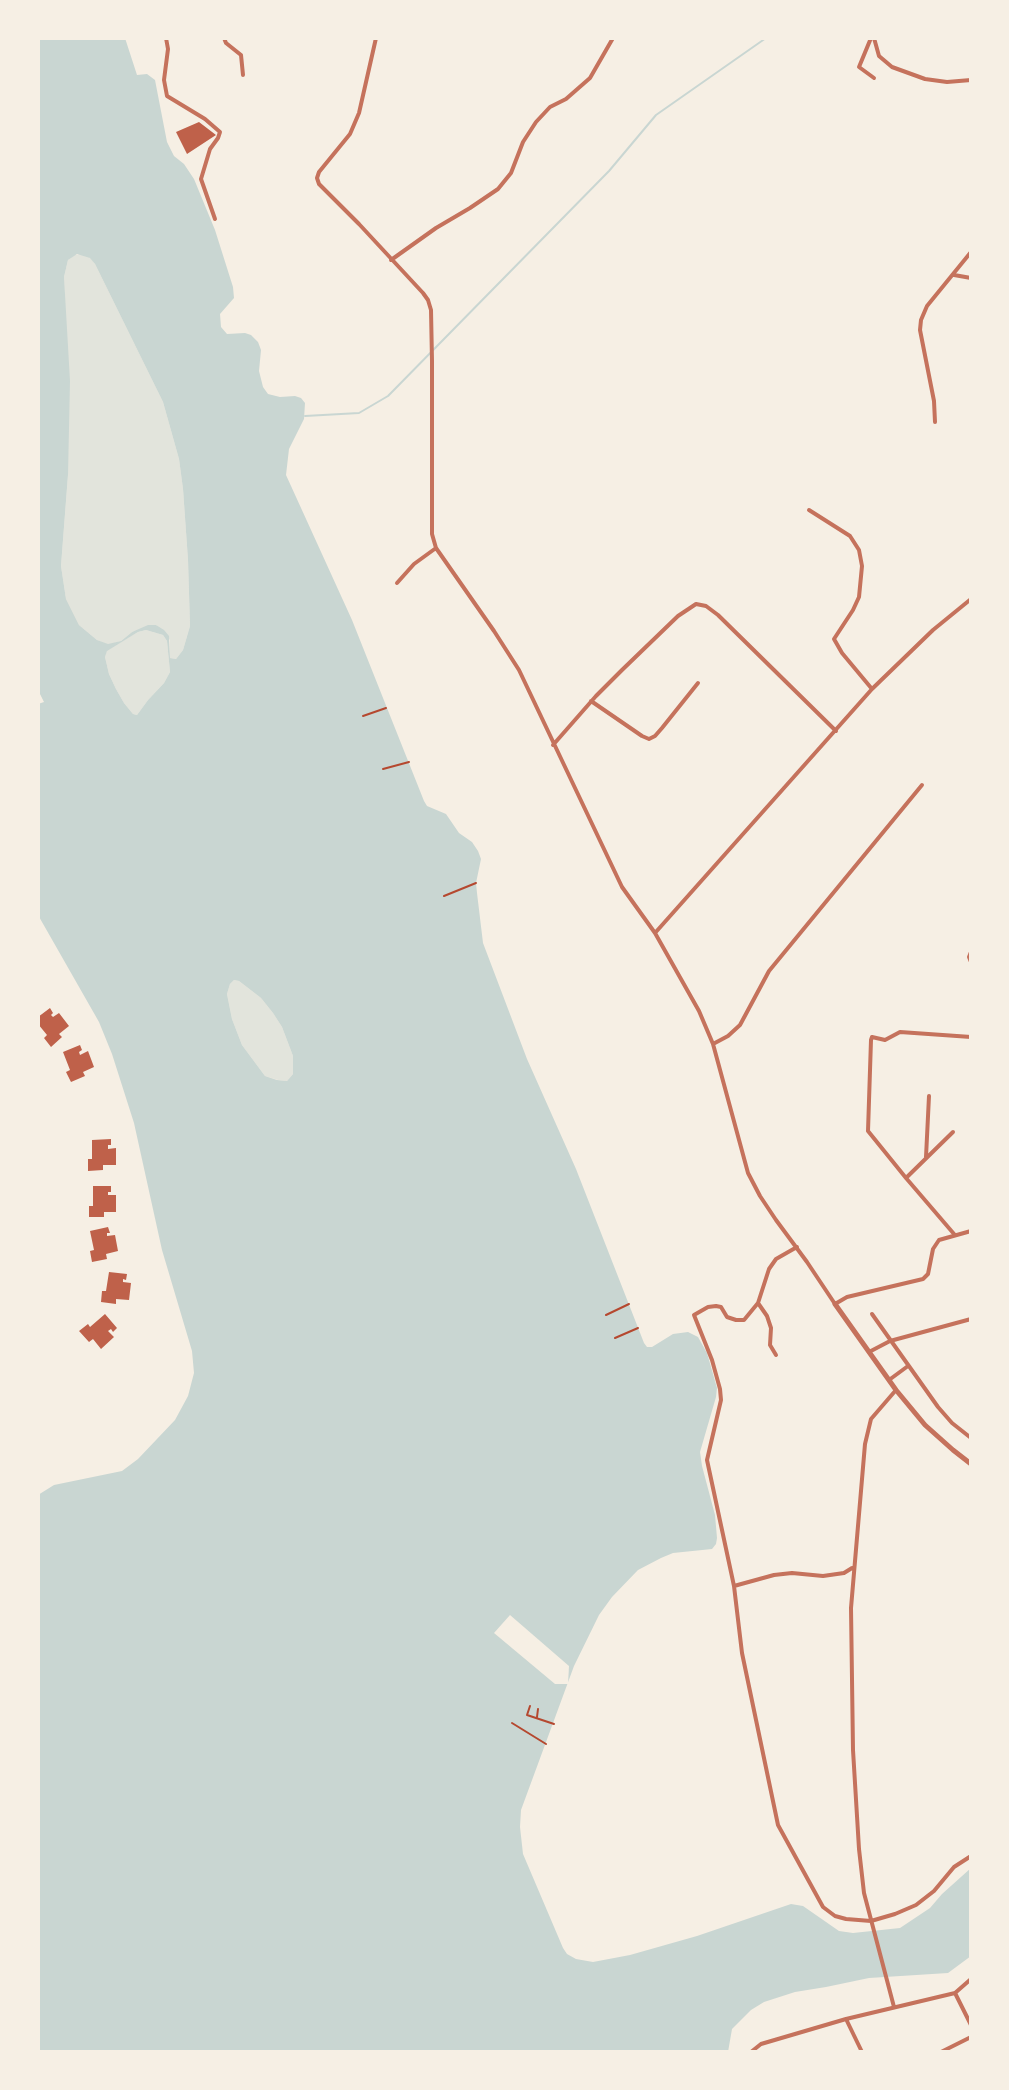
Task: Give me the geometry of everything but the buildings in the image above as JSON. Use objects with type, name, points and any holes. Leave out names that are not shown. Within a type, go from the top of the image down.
[{"type":"street","points":[[166,38],[168,49],[164,80],[167,96],[220,132],[207,157],[201,179],[215,219]]},
{"type":"street","points":[[224,38],[243,59],[243,75]]},
{"type":"street","points":[[376,38],[359,113],[350,134],[317,178],[319,184],[423,293],[431,310],[432,534],[436,548],[519,670],[622,887],[655,933],[699,1011],[713,1044],[748,1173],[768,1208],[896,1390],[925,1425],[971,1464]]},
{"type":"street","points":[[391,260],[498,189],[511,173],[523,142],[536,122],[550,107],[566,99],[590,78],[613,38]]},
{"type":"street","points":[[873,38],[859,67],[874,78]]},
{"type":"street","points":[[873,38],[879,56],[892,67],[935,81],[971,80]]},
{"type":"street","points":[[935,422],[921,320],[927,306],[971,252]]},
{"type":"street","points":[[954,275],[971,278]]},
{"type":"street","points":[[809,510],[850,536],[859,550],[862,566],[859,597],[834,639],[872,689]]},
{"type":"street","points":[[397,583],[414,564],[436,548]]},
{"type":"street","points":[[655,933],[872,689],[933,630],[971,599]]},
{"type":"street","points":[[553,745],[591,701],[678,616],[696,604],[706,606],[718,615],[836,731]]},
{"type":"street","points":[[591,701],[649,739],[655,736],[698,683]]},
{"type":"street","points":[[713,1044],[740,1025],[769,971],[922,785]]},
{"type":"street","points":[[971,952],[971,962]]},
{"type":"street","points":[[971,991],[971,1001]]},
{"type":"street","points":[[954,1234],[868,1131],[872,1038],[885,1040],[900,1032],[971,1037]]},
{"type":"street","points":[[926,1160],[929,1096]]},
{"type":"street","points":[[906,1178],[953,1132]]},
{"type":"street","points":[[835,1304],[847,1297],[923,1279],[928,1274],[936,1243],[954,1234],[971,1231]]},
{"type":"street","points":[[797,1247],[776,1259],[769,1269],[758,1303],[744,1320],[727,1317],[721,1307],[716,1306],[694,1315],[720,1389],[721,1400],[707,1460],[734,1586],[742,1653],[780,1831],[823,1907],[835,1916],[846,1919],[871,1921],[916,1905],[934,1891],[954,1867],[971,1856]]},
{"type":"street","points":[[758,1303],[767,1316],[771,1328],[770,1345],[776,1355]]},
{"type":"street","points":[[872,1314],[952,1423],[971,1438]]},
{"type":"street","points":[[869,1352],[919,1331],[971,1319]]},
{"type":"street","points":[[889,1380],[908,1366]]},
{"type":"street","points":[[894,2007],[864,1893],[859,1849],[851,1608],[867,1436],[871,1419],[896,1390]]},
{"type":"street","points":[[734,1586],[774,1575],[823,1576],[844,1573],[853,1568]]},
{"type":"street","points":[[751,2052],[761,2044],[846,2019],[955,1993],[971,1979]]},
{"type":"street","points":[[955,1993],[971,2025]]},
{"type":"street","points":[[846,2019],[862,2052]]},
{"type":"street","points":[[941,2052],[971,2037]]},
{"type":"path","points":[[363,716],[386,708]]},
{"type":"path","points":[[383,769],[409,762]]},
{"type":"path","points":[[444,896],[476,883]]},
{"type":"path","points":[[606,1315],[629,1304]]},
{"type":"path","points":[[615,1338],[638,1328]]},
{"type":"path","points":[[530,1706],[527,1715],[554,1724]]},
{"type":"path","points":[[537,1718],[538,1709]]},
{"type":"path","points":[[512,1723],[546,1744]]},
{"type":"shaded area","points":[[38,38],[125,38],[137,75],[147,74],[155,80],[167,142],[174,156],[194,179],[215,230],[234,298],[220,314],[221,327],[227,334],[245,333],[258,342],[261,350],[259,371],[268,394],[295,396],[305,403],[304,419],[289,449],[286,475],[352,620],[424,801],[427,806],[446,814],[459,833],[472,842],[478,851],[481,859],[476,883],[483,943],[527,1059],[576,1169],[644,1343],[652,1347],[673,1334],[688,1332],[698,1337],[707,1353],[717,1388],[700,1452],[715,1515],[716,1544],[712,1549],[673,1553],[638,1570],[599,1615],[574,1666],[521,1810],[523,1854],[563,1948],[576,1959],[593,1962],[697,1936],[791,1904],[803,1906],[839,1931],[853,1933],[900,1928],[930,1908],[971,1868],[971,1956],[948,1973],[869,1978],[795,1992],[764,2002],[732,2029],[728,2052],[38,2052],[38,1495],[54,1485],[122,1471],[138,1459],[175,1420],[188,1396],[194,1373],[192,1351],[162,1250],[134,1123],[112,1054],[99,1022],[38,915],[38,704],[44,702],[38,690]],"holes":[[[77,254],[90,258],[95,264],[163,402],[179,459],[190,626],[183,650],[176,659],[170,658],[169,636],[156,625],[132,632],[121,641],[108,644],[97,640],[79,625],[66,599],[61,566],[68,475],[70,381],[64,277],[68,260]],[[146,630],[163,635],[167,641],[170,672],[137,715],[124,703],[116,689],[105,657],[107,651]],[[234,980],[239,981],[261,998],[282,1027],[293,1056],[293,1074],[287,1081],[265,1076],[242,1045],[227,994]]]},
{"type":"shaded area","points":[[82,254],[95,264],[163,402],[179,459],[190,626],[183,650],[176,659],[170,658],[170,640],[156,625],[132,632],[121,641],[108,645],[97,640],[79,625],[66,599],[61,566],[68,475],[64,277],[68,260]]},
{"type":"shaded area","points":[[146,630],[163,635],[167,641],[170,672],[137,715],[124,703],[116,689],[105,657],[107,650]]},
{"type":"shaded area","points":[[234,980],[261,998],[282,1027],[293,1056],[293,1074],[287,1081],[265,1076],[242,1045],[227,994]]},
{"type":"pier","points":[[510,1615],[569,1666],[568,1684],[555,1684],[494,1633]]},
{"type":"waterway","points":[[305,416],[359,413],[388,396],[609,171],[656,115],[766,38]]}]
